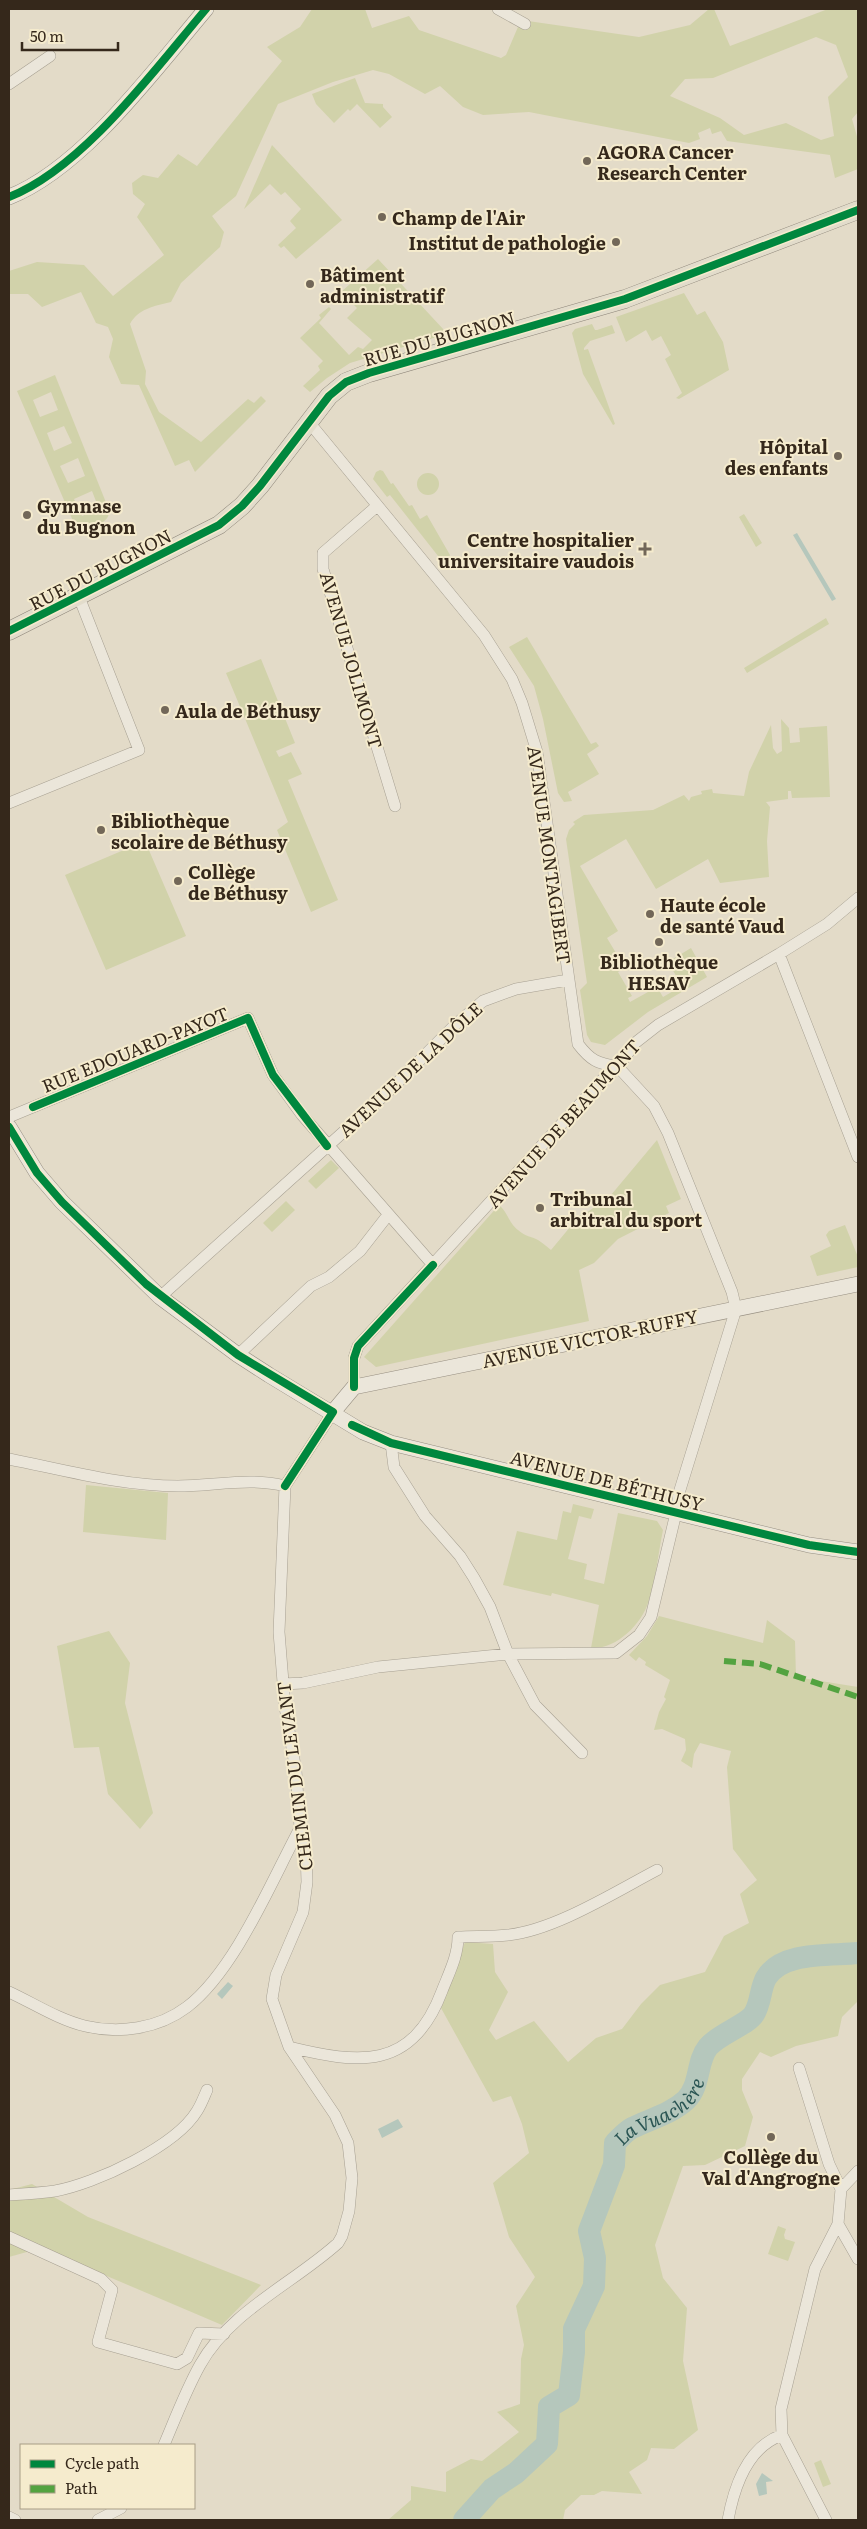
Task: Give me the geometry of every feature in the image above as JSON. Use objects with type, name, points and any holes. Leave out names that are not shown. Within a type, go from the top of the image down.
[{"type":"main road","name":"RUE DU BUGNON","points":[[9,632],[219,525],[242,506],[260,486],[329,396],[357,377],[625,299],[858,210]]},
{"type":"street","points":[[9,197],[21,192],[54,171],[77,152],[118,110],[206,9]]},
{"type":"street","points":[[498,9],[525,24]]},
{"type":"street","points":[[9,84],[50,56]]},
{"type":"street","name":"AVENUE MONTAGIBERT","points":[[308,421],[484,635],[512,679],[522,703],[537,752],[578,1044],[588,1057],[600,1063],[618,1067]]},
{"type":"street","name":"AVENUE JOLIMONT","points":[[377,506],[323,553],[323,568],[395,806]]},
{"type":"street","points":[[9,803],[138,750],[79,597]]},
{"type":"street","name":"AVENUE DE BEAUMONT","points":[[354,1387],[354,1358],[358,1346],[602,1080],[618,1067],[635,1043],[658,1025],[826,924],[858,898]]},
{"type":"street","points":[[779,954],[858,1157]]},
{"type":"street","name":"AVENUE DE LA DÔLE","points":[[160,1297],[390,1090],[455,1025],[483,1001],[516,989],[568,980]]},
{"type":"street","name":"RUE EDOUARD-PAYOT","points":[[9,1117],[248,1018],[273,1075],[327,1146]]},
{"type":"street","points":[[283,1684],[303,1683],[378,1667],[508,1654],[616,1653],[632,1642],[651,1617],[656,1604],[679,1493],[736,1309],[732,1292],[668,1133],[654,1106],[618,1067]]},
{"type":"street","name":"AVENUE DE BÉTHUSY","points":[[9,1127],[38,1172],[62,1202],[160,1297],[238,1355],[363,1432],[391,1443],[676,1513],[809,1545],[858,1552]]},
{"type":"street","points":[[327,1146],[433,1265]]},
{"type":"street","points":[[238,1355],[311,1286],[329,1277],[360,1251],[388,1215]]},
{"type":"street","name":"AVENUE VICTOR-RUFFY","points":[[354,1387],[858,1284]]},
{"type":"street","points":[[9,1459],[102,1478],[172,1485],[272,1482],[285,1486],[333,1412],[354,1387]]},
{"type":"street","points":[[391,1443],[394,1467],[425,1516],[470,1570],[490,1607],[508,1654],[535,1705],[582,1753]]},
{"type":"street","name":"CHEMIN DU LEVANT","points":[[164,2444],[200,2364],[224,2334],[244,2316],[338,2243],[342,2236],[349,2211],[352,2178],[348,2143],[335,2115],[289,2047],[272,1998],[276,1975],[303,1912],[306,1894],[306,1850],[300,1828],[296,1771],[283,1684],[279,1632],[285,1486]]},
{"type":"street","points":[[9,1992],[83,2026],[110,2030],[144,2027],[176,2014],[204,1992],[225,1964],[249,1924],[300,1828]]},
{"type":"street","points":[[289,2047],[344,2059],[370,2058],[399,2049],[423,2029],[439,2000],[458,1950],[458,1937],[509,1935],[538,1927],[580,1910],[657,1870]]},
{"type":"street","points":[[798,2068],[829,2164],[841,2189],[838,2224],[815,2269],[781,2409],[782,2435],[826,2520]]},
{"type":"street","points":[[9,2195],[57,2191],[104,2176],[144,2155],[184,2126],[197,2112],[207,2090]]},
{"type":"street","points":[[841,2189],[858,2171]]},
{"type":"street","points":[[838,2224],[858,2259]]},
{"type":"street","points":[[9,2237],[101,2279],[112,2290],[98,2342],[177,2364],[187,2358],[199,2333],[224,2334]]},
{"type":"street","points":[[728,2520],[732,2499],[752,2455],[771,2438],[782,2435]]},
{"type":"street","points":[[98,2520],[119,2509]]},
{"type":"street","points":[[9,2518],[15,2520]]},
{"type":"green space","points":[[312,9],[365,9],[372,28],[409,16],[419,30],[501,58],[506,55],[521,20],[639,37],[690,25],[709,9],[714,9],[730,46],[828,9],[858,9],[858,112],[852,119],[858,140],[858,169],[835,178],[830,155],[727,141],[721,131],[712,134],[710,128],[698,133],[700,139],[689,143],[529,112],[483,115],[463,107],[440,86],[425,94],[389,74],[373,70],[333,82],[278,104],[236,196],[212,216],[224,232],[220,247],[181,283],[171,302],[142,312],[130,324],[146,371],[145,384],[159,412],[201,442],[248,399],[254,403],[261,396],[266,401],[195,472],[189,460],[175,466],[139,385],[121,384],[109,357],[113,339],[108,327],[96,323],[81,292],[42,307],[28,294],[9,294],[9,271],[37,262],[84,265],[113,296],[164,255],[137,217],[145,204],[133,194],[132,183],[143,175],[158,178],[178,154],[197,166],[282,61],[267,47],[300,27]],"holes":[[[816,37],[836,45],[848,77],[828,97],[834,136],[821,140],[786,123],[744,135],[720,118],[670,96],[685,79],[713,78]]]},
{"type":"green space","points":[[355,78],[365,103],[383,104],[383,107],[392,117],[380,128],[357,104],[350,111],[348,109],[334,123],[316,104],[312,94]]},
{"type":"green space","points":[[272,145],[342,220],[296,259],[284,246],[281,248],[278,245],[296,228],[290,221],[301,209],[285,192],[281,195],[270,184],[244,209]]},
{"type":"green space","points":[[378,259],[444,330],[440,336],[350,363],[310,392],[303,386],[320,370],[318,366],[323,361],[300,338],[321,318],[319,315],[329,307],[331,309],[319,323],[349,355],[358,347],[363,349],[372,340],[347,318],[357,308],[341,292]]},
{"type":"green space","points":[[684,293],[697,315],[705,311],[723,342],[729,370],[679,399],[676,398],[682,393],[665,359],[671,355],[661,336],[652,341],[646,330],[626,342],[616,317]]},
{"type":"green space","points":[[592,324],[595,330],[612,325],[615,333],[590,341],[584,348],[584,350],[588,349],[615,424],[613,425],[583,374],[572,333],[575,329]]},
{"type":"green space","points":[[55,375],[109,510],[107,518],[102,523],[86,529],[73,521],[17,391]],"holes":[[[51,392],[58,410],[40,417],[33,400]],[[64,426],[72,443],[54,451],[47,433]],[[78,458],[85,476],[68,483],[60,466]],[[92,491],[99,509],[82,516],[74,499]]]},
{"type":"green space","points":[[383,471],[391,484],[393,483],[409,506],[412,505],[420,519],[427,515],[450,555],[448,561],[442,561],[390,495],[387,497],[373,479],[376,472]]},
{"type":"green space","points":[[428,473],[436,476],[439,484],[436,492],[428,495],[420,492],[417,484],[420,476]]},
{"type":"green space","points":[[744,514],[762,543],[756,547],[739,517]]},
{"type":"green space","points":[[826,618],[829,624],[747,673],[744,668]]},
{"type":"green space","points":[[527,637],[591,744],[596,742],[599,746],[587,754],[599,774],[568,792],[572,801],[564,802],[558,793],[543,719],[534,686],[509,647]]},
{"type":"green space","points":[[261,659],[295,743],[276,751],[279,757],[291,752],[302,774],[288,780],[338,900],[311,912],[277,830],[288,822],[226,673]]},
{"type":"green space","points":[[781,719],[789,728],[790,743],[800,742],[799,728],[827,726],[830,797],[792,798],[791,791],[788,791],[788,799],[766,802],[770,807],[767,841],[769,877],[720,883],[708,859],[656,889],[626,839],[580,866],[618,931],[607,938],[625,968],[618,972],[632,996],[628,998],[630,1002],[657,987],[663,997],[682,986],[668,962],[691,948],[707,977],[648,1012],[605,1045],[591,1042],[587,1035],[580,990],[587,983],[566,839],[569,830],[575,824],[573,822],[584,815],[653,810],[684,795],[689,801],[691,797],[702,794],[701,791],[712,789],[713,793],[744,796],[749,772],[771,725],[773,748],[777,754],[782,751]]},
{"type":"green space","points":[[145,841],[186,936],[106,970],[65,875]]},
{"type":"green space","points":[[657,1140],[681,1199],[666,1206],[669,1213],[618,1239],[594,1263],[579,1270],[589,1321],[376,1367],[364,1357],[499,1205],[518,1230],[538,1240],[551,1250],[580,1215],[582,1216],[611,1195]]},
{"type":"green space","points":[[331,1160],[339,1168],[316,1189],[308,1181]]},
{"type":"green space","points":[[286,1201],[295,1210],[272,1232],[263,1223]]},
{"type":"green space","points":[[845,1225],[858,1257],[858,1267],[817,1276],[810,1256],[831,1246],[826,1235],[829,1231]]},
{"type":"green space","points":[[86,1485],[168,1493],[166,1540],[83,1532]]},
{"type":"green space","points":[[573,1504],[594,1509],[591,1519],[579,1516],[568,1559],[587,1564],[584,1579],[604,1584],[618,1513],[657,1521],[663,1530],[653,1585],[645,1611],[640,1620],[626,1634],[609,1645],[600,1648],[591,1648],[599,1605],[552,1593],[551,1596],[503,1585],[517,1531],[557,1540],[563,1511],[571,1513]]},
{"type":"green space","points":[[659,1616],[763,1643],[767,1620],[795,1641],[796,1677],[858,1687],[858,2001],[842,2017],[838,2036],[796,2046],[771,2057],[760,2052],[742,2079],[742,2090],[753,2117],[745,2146],[705,2165],[683,2166],[655,2245],[663,2278],[687,2308],[683,2361],[698,2430],[674,2449],[651,2448],[647,2460],[629,2472],[642,2494],[602,2491],[594,2495],[581,2495],[565,2510],[563,2520],[388,2520],[411,2500],[411,2486],[446,2492],[446,2472],[471,2459],[482,2461],[519,2432],[497,2412],[520,2404],[521,2359],[524,2345],[516,2306],[535,2277],[509,2237],[493,2183],[529,2153],[522,2124],[511,2096],[493,2102],[441,2008],[465,1942],[493,1944],[495,1972],[508,1992],[489,2030],[496,2040],[534,2021],[568,2062],[596,2038],[622,2029],[641,2004],[660,1985],[705,1972],[724,1936],[749,1923],[740,1894],[757,1880],[733,1849],[727,1767],[731,1751],[700,1743],[694,1754],[692,1768],[681,1761],[686,1750],[685,1739],[662,1729],[654,1730],[659,1712],[666,1699],[664,1697],[670,1680],[645,1665],[646,1662],[639,1657],[636,1661],[629,1655],[647,1636]]},
{"type":"green space","points":[[109,1631],[130,1663],[125,1703],[153,1813],[140,1829],[108,1794],[99,1747],[74,1748],[57,1646]]},
{"type":"green space","points":[[32,2184],[88,2217],[261,2285],[222,2325],[41,2248],[9,2257],[9,2190]]},
{"type":"green space","points":[[778,2226],[786,2229],[785,2239],[795,2242],[788,2261],[768,2254]]},
{"type":"green space","points":[[821,2460],[831,2484],[823,2487],[814,2463]]},
{"type":"shaded area","points":[[797,533],[836,599],[832,601],[793,535]]},
{"type":"shaded area","points":[[228,1982],[233,1986],[222,1999],[217,1994]]},
{"type":"shaded area","points":[[398,2119],[403,2127],[382,2138],[378,2129]]},
{"type":"shaded area","points":[[762,2473],[773,2481],[766,2482],[767,2494],[759,2496],[756,2484]]},
{"type":"waterway","name":"La Vuachère","points":[[464,2520],[492,2489],[516,2473],[547,2444],[549,2407],[569,2395],[574,2352],[574,2329],[594,2286],[595,2258],[589,2231],[614,2165],[615,2143],[630,2129],[667,2113],[686,2100],[694,2088],[704,2053],[713,2042],[745,2022],[754,2014],[764,1982],[773,1969],[783,1963],[808,1956],[858,1953]]},
{"type":"marked path","points":[[724,1661],[760,1664],[858,1697]]},
{"type":"cycle path","points":[[9,197],[37,183],[64,164],[90,141],[141,87],[206,9]]},
{"type":"cycle path","points":[[9,631],[219,525],[242,506],[260,486],[329,396],[346,382],[369,373],[625,299],[858,210]]},
{"type":"cycle path","points":[[33,1107],[248,1018],[273,1075],[327,1146]]},
{"type":"cycle path","points":[[9,1127],[37,1173],[62,1202],[146,1284],[238,1355],[333,1412],[285,1486]]},
{"type":"cycle path","points":[[354,1387],[354,1358],[358,1346],[433,1265]]},
{"type":"cycle path","points":[[352,1425],[391,1443],[809,1545],[858,1552]]},
{"type":"place","name":"AGORA Cancer Research Center","points":[[587,161]]},
{"type":"place","name":"Champ de l'Air","points":[[382,217]]},
{"type":"place","name":"Institut de pathologie","points":[[616,242]]},
{"type":"place","name":"Bâtiment administratif","points":[[310,284]]},
{"type":"place","name":"Hôpital des enfants","points":[[838,456]]},
{"type":"place","name":"Gymnase du Bugnon","points":[[27,515]]},
{"type":"place","name":"Centre hospitalier universitaire vaudois","points":[[645,549]]},
{"type":"place","name":"Aula de Béthusy","points":[[165,710]]},
{"type":"place","name":"Bibliothèque scolaire de Béthusy","points":[[101,830]]},
{"type":"place","name":"Collège de Béthusy","points":[[178,881]]},
{"type":"place","name":"Haute école de santé Vaud","points":[[650,914]]},
{"type":"place","name":"Bibliothèque HESAV","points":[[659,942]]},
{"type":"place","name":"Tribunal arbitral du sport","points":[[540,1208]]},
{"type":"place","name":"Collège du Val d'Angrogne","points":[[771,2137]]}]
